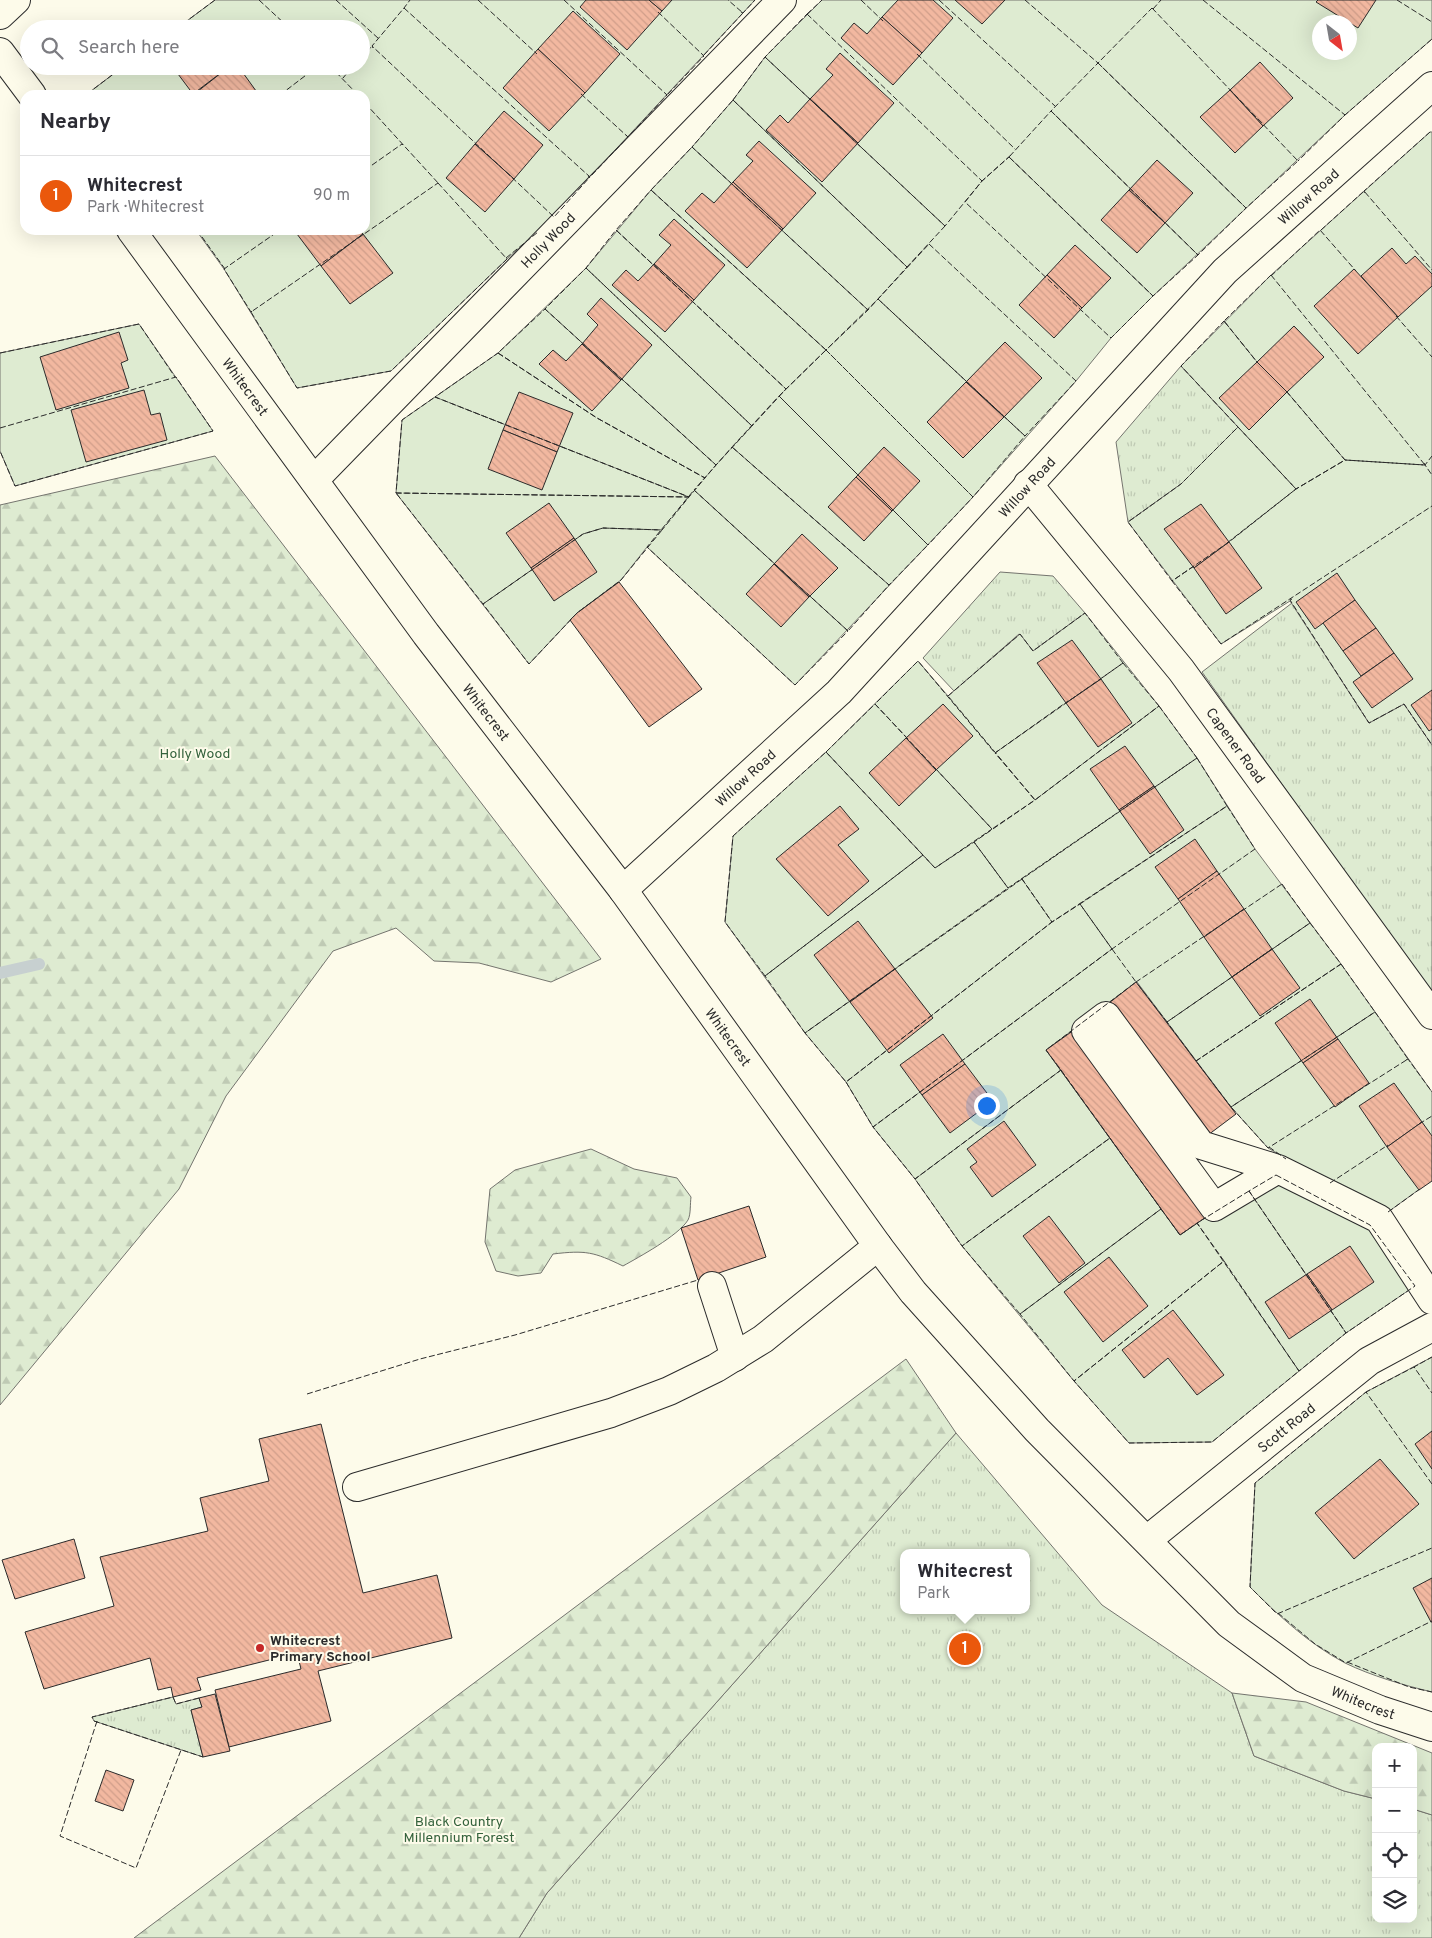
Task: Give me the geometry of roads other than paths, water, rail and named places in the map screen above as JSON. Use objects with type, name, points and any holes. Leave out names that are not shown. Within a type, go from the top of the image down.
[{"type":"street","points":[[0,15],[16,0]]},
{"type":"street","name":"Holly Wood","points":[[314,480],[782,0]]},
{"type":"street","points":[[0,52],[28,90]]},
{"type":"street","name":"Willow Road","points":[[623,890],[839,692],[1224,271],[1432,86]]},
{"type":"street","name":"Whitecrest","points":[[135,235],[426,634],[623,890],[913,1292],[1037,1430],[1229,1624],[1303,1678],[1380,1710],[1432,1727]]},
{"type":"street","name":"Capener Road","points":[[1028,484],[1182,670],[1432,1015]]},
{"type":"street","points":[[1278,1169],[1214,1207],[1086,1031],[1106,1016],[1201,1144],[1278,1169],[1379,1219],[1432,1300]]},
{"type":"street","points":[[357,1487],[611,1414],[669,1391],[735,1357],[777,1328],[878,1246]]},
{"type":"street","points":[[712,1286],[735,1357]]},
{"type":"street","name":"Scott Road","points":[[1146,1540],[1369,1361],[1432,1327]]},
{"type":"waterway","points":[[0,973],[39,964]]},
{"type":"place","name":"Whitecrest Primary School","points":[[260,1648]]},
{"type":"place","name":"Whitecrest","points":[[965,1649]]},
{"type":"park label","name":"Black Country Millennium Forest","points":[[459,1829]]}]
